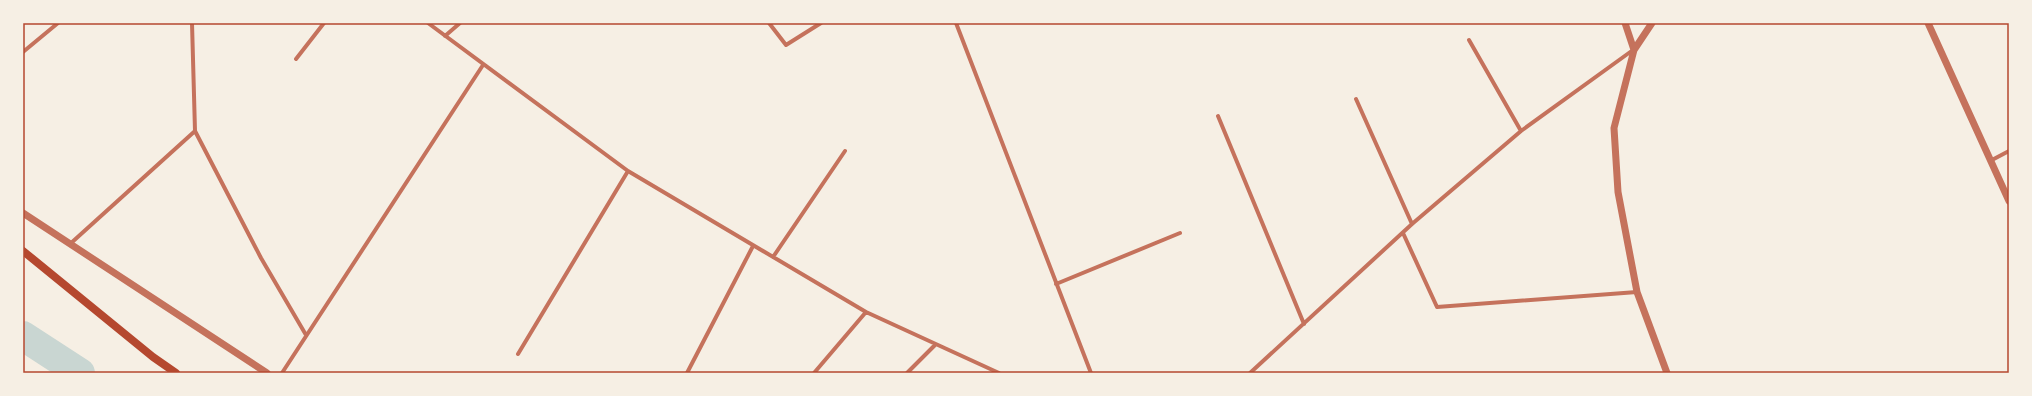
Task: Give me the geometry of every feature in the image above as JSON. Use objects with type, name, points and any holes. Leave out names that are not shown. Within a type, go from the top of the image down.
[{"type":"main road","points":[[23,251],[153,358],[176,373]]},
{"type":"street","points":[[23,52],[58,23]]},
{"type":"street","points":[[192,23],[195,131],[261,258],[306,335]]},
{"type":"street","points":[[296,59],[324,23]]},
{"type":"street","points":[[428,23],[628,171],[866,312],[935,345],[999,373]]},
{"type":"street","points":[[445,36],[460,23]]},
{"type":"street","points":[[769,23],[786,45],[821,23]]},
{"type":"street","points":[[956,23],[1091,373]]},
{"type":"street","points":[[1625,23],[1634,50]]},
{"type":"street","points":[[1652,23],[1634,50],[1614,128],[1618,192],[1637,292],[1667,373]]},
{"type":"street","points":[[1928,23],[2009,201]]},
{"type":"street","points":[[1469,40],[1521,131]]},
{"type":"street","points":[[1250,373],[1412,224],[1521,131],[1634,50]]},
{"type":"street","points":[[282,373],[483,64]]},
{"type":"street","points":[[1356,99],[1412,224]]},
{"type":"street","points":[[1218,116],[1304,324]]},
{"type":"street","points":[[70,244],[195,131]]},
{"type":"street","points":[[773,258],[845,151]]},
{"type":"street","points":[[1990,161],[2009,151]]},
{"type":"street","points":[[518,354],[628,171]]},
{"type":"street","points":[[23,213],[267,373]]},
{"type":"street","points":[[1056,284],[1180,233]]},
{"type":"street","points":[[1402,233],[1437,307],[1637,292]]},
{"type":"street","points":[[687,373],[754,246]]},
{"type":"street","points":[[814,373],[866,312]]},
{"type":"street","points":[[907,373],[935,345]]},
{"type":"waterway","points":[[23,336],[80,373]]}]
